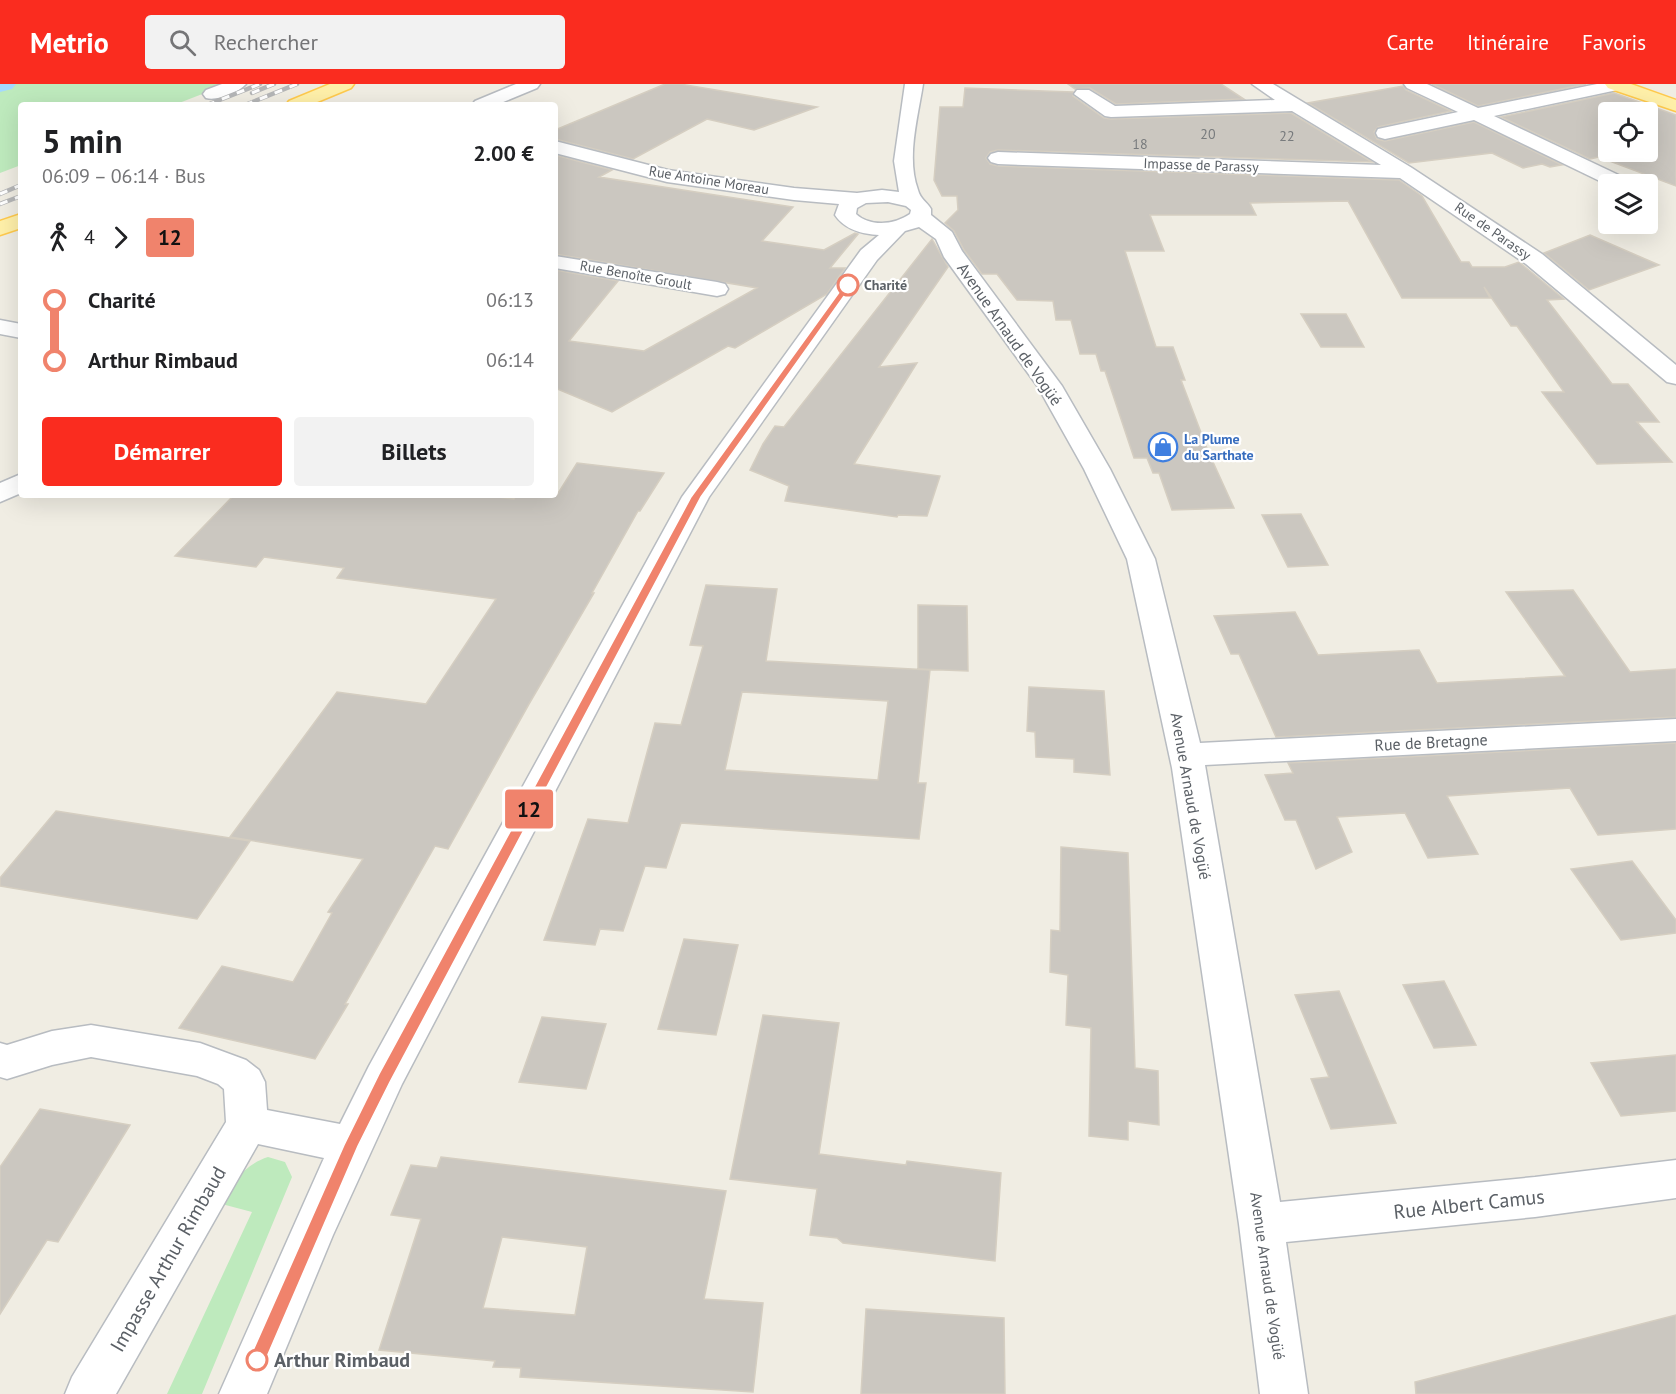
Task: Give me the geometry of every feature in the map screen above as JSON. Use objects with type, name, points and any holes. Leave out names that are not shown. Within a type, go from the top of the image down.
[{"type":"main road","points":[[302,102],[345,84]]},
{"type":"main road","points":[[1618,84],[1676,105]]},
{"type":"main road","points":[[1642,84],[1676,95]]},
{"type":"main road","points":[[0,229],[18,221]]},
{"type":"street","points":[[212,94],[237,84]]},
{"type":"street","points":[[486,102],[504,90],[531,84]]},
{"type":"street","points":[[914,84],[903,171],[907,193],[916,210]]},
{"type":"street","name":"Rue de Parassy","points":[[1262,84],[1405,172],[1534,259],[1676,377]]},
{"type":"street","points":[[1413,84],[1601,174]]},
{"type":"street","points":[[1385,133],[1480,115],[1618,84]]},
{"type":"street","points":[[1083,94],[1111,112],[1297,105]]},
{"type":"street","name":"Rue Antoine Moreau","points":[[558,148],[667,176],[794,194],[861,218]]},
{"type":"street","points":[[558,165],[578,153]]},
{"type":"street","name":"Impasse de Parassy","points":[[998,158],[1405,172]]},
{"type":"street","points":[[243,1394],[351,1145],[395,1058],[696,497],[861,218],[903,171]]},
{"type":"street","name":"Avenue Arnaud de Vogüé","points":[[952,252],[932,239],[898,227],[871,227],[861,218],[902,198],[945,236],[952,252],[1050,386],[1097,469],[1142,559],[1187,755],[1261,1224],[1284,1394]]},
{"type":"street","name":"Avenue Arnaud de Vogüé","points":[[898,227],[916,210]]},
{"type":"street","points":[[861,218],[893,234],[898,227]]},
{"type":"street","name":"Rue Benoîte Groult","points":[[558,262],[717,289]]},
{"type":"street","points":[[0,327],[18,330]]},
{"type":"street","points":[[0,494],[18,484]]},
{"type":"street","name":"Rue de Bretagne","points":[[1187,755],[1676,730]]},
{"type":"street","points":[[0,1060],[7,1062],[52,1048],[91,1041],[200,1060],[232,1072],[244,1082],[247,1125],[351,1145]]},
{"type":"street","name":"Impasse Arthur Rimbaud","points":[[89,1394],[247,1125]]},
{"type":"street","name":"Rue Albert Camus","points":[[1261,1224],[1535,1197],[1676,1179]]},
{"type":"green space","points":[[0,84],[228,84],[182,102],[18,102],[18,166],[0,173]]},
{"type":"green space","points":[[268,1157],[285,1162],[292,1177],[202,1394],[167,1394],[252,1212],[218,1203],[245,1170],[259,1160]]},
{"type":"building","points":[[665,84],[680,84],[817,107],[754,130],[707,119],[633,159],[558,140],[558,129]]},
{"type":"building","points":[[1068,84],[1221,84],[1244,99],[1116,104],[1090,88],[1075,89]]},
{"type":"building","points":[[1432,84],[1586,84],[1478,106]]},
{"type":"building","points":[[1403,86],[1406,90],[1451,111],[1378,127],[1374,132],[1377,139],[1385,141],[1474,122],[1562,165],[1550,167],[1542,164],[1523,168],[1492,153],[1409,163],[1308,103]]},
{"type":"building","points":[[965,88],[1073,92],[1073,96],[1104,118],[1111,119],[1291,113],[1372,162],[998,150],[990,152],[986,158],[990,164],[998,166],[1399,180],[1422,196],[1461,262],[1469,262],[1472,267],[1505,267],[1519,262],[1564,299],[1547,300],[1612,384],[1628,384],[1659,422],[1637,422],[1672,462],[1597,464],[1542,392],[1564,392],[1517,326],[1511,326],[1484,287],[1490,298],[1402,298],[1348,201],[1250,203],[1256,215],[1150,215],[1164,251],[1125,251],[1156,347],[1173,347],[1185,380],[1181,380],[1208,451],[1234,508],[1172,510],[1159,473],[1153,473],[1147,458],[1134,458],[1105,371],[1101,371],[1096,354],[1080,354],[1071,320],[1056,320],[1053,301],[1017,300],[997,274],[982,274],[964,250],[954,231],[945,223],[958,210],[957,196],[942,196],[934,180],[940,107],[963,107]]},
{"type":"building","points":[[1614,93],[1639,102],[1598,102],[1598,157],[1590,159],[1501,117]]},
{"type":"building","points":[[1658,109],[1676,115],[1676,186],[1658,179],[1658,174],[1644,174],[1612,162],[1658,162]]},
{"type":"building","points":[[558,156],[612,170],[599,177],[793,207],[762,241],[824,250],[855,233],[858,234],[830,268],[845,268],[827,294],[735,348],[728,346],[612,412],[558,389],[558,271],[618,281],[569,341],[644,351],[757,288],[558,255]]},
{"type":"building","points":[[1590,235],[1659,265],[1589,290],[1544,253]]},
{"type":"building","points":[[932,239],[948,267],[879,367],[917,363],[854,464],[940,476],[927,516],[898,515],[897,517],[785,501],[789,486],[750,470],[763,444],[775,426],[784,427]]},
{"type":"building","points":[[1301,314],[1346,314],[1364,347],[1321,347]]},
{"type":"building","points":[[577,463],[664,473],[638,511],[592,593],[594,593],[448,849],[435,846],[315,1059],[179,1028],[222,966],[293,982],[332,913],[328,912],[363,859],[230,837],[337,692],[426,704],[496,599],[337,578],[344,568],[264,557],[256,567],[175,556],[231,498],[514,499],[558,498],[558,493]]},
{"type":"building","points":[[1301,514],[1328,565],[1288,567],[1262,515]]},
{"type":"building","points":[[706,585],[777,589],[766,661],[930,670],[918,783],[926,783],[919,839],[681,823],[666,868],[645,866],[623,931],[600,929],[595,945],[544,940],[588,819],[628,823],[655,723],[681,725],[703,646],[690,645]],"holes":[[[742,692],[888,701],[878,780],[725,770]]]},
{"type":"building","points":[[1573,590],[1630,672],[1676,669],[1676,717],[1276,737],[1239,654],[1231,654],[1214,616],[1295,612],[1318,655],[1419,650],[1437,683],[1565,676],[1506,592]]},
{"type":"building","points":[[918,605],[967,606],[968,671],[918,669]]},
{"type":"building","points":[[1029,687],[1104,691],[1110,775],[1074,772],[1074,759],[1036,757],[1035,732],[1027,731]]},
{"type":"building","points":[[1676,743],[1676,829],[1598,835],[1570,788],[1447,796],[1478,854],[1428,858],[1405,813],[1337,817],[1352,852],[1316,869],[1296,820],[1285,820],[1265,775],[1293,773],[1288,763]]},
{"type":"building","points":[[56,811],[250,841],[197,919],[0,886],[0,878]]},
{"type":"building","points":[[1061,847],[1128,853],[1135,1068],[1158,1071],[1159,1125],[1128,1121],[1128,1140],[1089,1136],[1091,1028],[1066,1025],[1068,975],[1050,972],[1051,930],[1060,931]]},
{"type":"building","points":[[1632,861],[1676,920],[1676,933],[1621,940],[1571,869]]},
{"type":"building","points":[[684,939],[738,945],[716,1035],[658,1029]]},
{"type":"building","points":[[1444,981],[1476,1045],[1434,1048],[1403,985]]},
{"type":"building","points":[[1339,991],[1396,1123],[1331,1129],[1311,1079],[1329,1077],[1295,995]]},
{"type":"building","points":[[763,1015],[839,1023],[819,1154],[906,1165],[907,1161],[1001,1173],[995,1261],[843,1243],[837,1238],[810,1235],[817,1189],[730,1179]]},
{"type":"building","points":[[542,1017],[606,1024],[586,1089],[519,1082]]},
{"type":"building","points":[[1676,1055],[1676,1111],[1621,1116],[1591,1063]]},
{"type":"building","points":[[40,1109],[130,1125],[58,1242],[47,1240],[0,1314],[0,1167]]},
{"type":"building","points":[[441,1157],[726,1191],[704,1299],[763,1303],[753,1392],[520,1377],[521,1368],[493,1367],[495,1361],[379,1350],[421,1219],[391,1215],[411,1165],[437,1168]],"holes":[[[502,1237],[587,1247],[575,1315],[483,1308]]]},
{"type":"building","points":[[866,1309],[1004,1318],[1005,1394],[861,1394]]},
{"type":"building","points":[[1676,1315],[1676,1394],[1416,1394],[1415,1382]]},
{"type":"waterway","points":[[0,85],[4,84]]},
{"type":"railway","points":[[215,102],[260,84]]},
{"type":"railway","points":[[252,93],[274,84]]},
{"type":"railway","points":[[252,102],[297,84]]},
{"type":"railway","points":[[0,194],[18,186]]},
{"type":"railway","points":[[0,204],[18,197]]},
{"type":"bus line","name":"12","points":[[257,1360],[351,1145],[384,1078],[696,497],[848,285]]},
{"type":"place","name":"Charité","points":[[848,285]]},
{"type":"place","name":"La Plume du Sarthate","points":[[1163,447]]},
{"type":"place","name":"Arthur Rimbaud","points":[[257,1360]]}]
